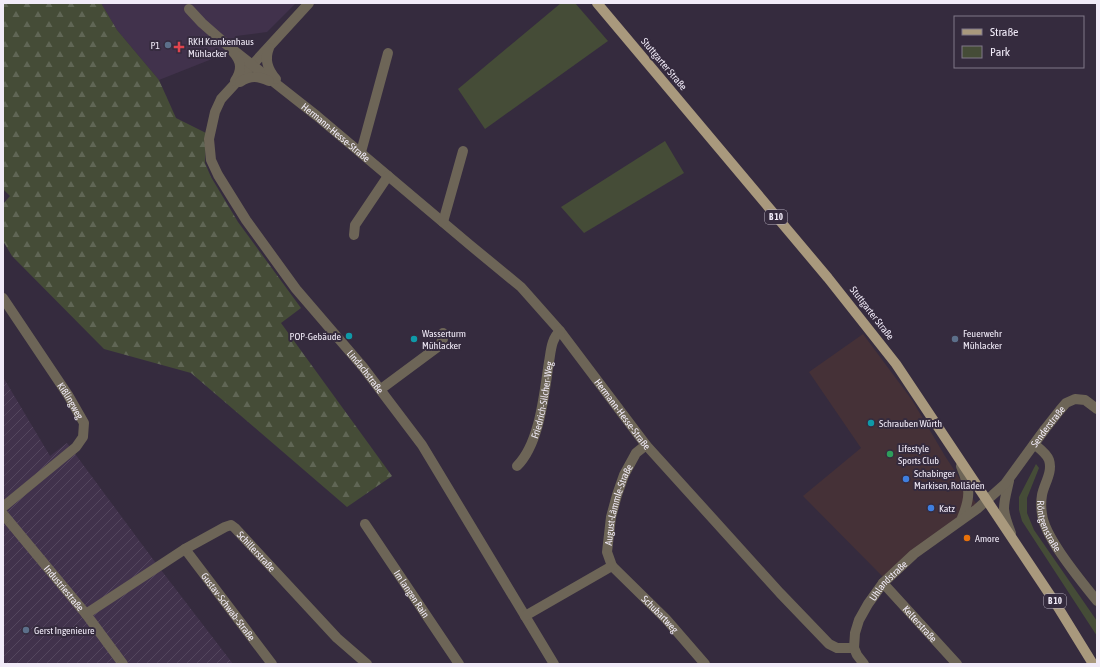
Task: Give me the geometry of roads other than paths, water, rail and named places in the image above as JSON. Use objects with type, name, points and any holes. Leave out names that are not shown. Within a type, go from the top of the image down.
[{"type":"main road","name":"Stuttgarter Straße","points":[[597,3],[872,332],[913,388],[988,500],[1093,664]]},
{"type":"street","name":"Hermann-Hesse-Straße","points":[[253,64],[309,3]]},
{"type":"street","name":"Hermann-Hesse-Straße","points":[[189,9],[202,23],[227,45],[253,64],[361,152],[521,287],[560,331],[646,445],[780,593],[829,644],[837,648],[854,648]]},
{"type":"street","name":"Hermann-Hesse-Straße","points":[[227,45],[241,52],[250,53],[258,53],[270,46]]},
{"type":"street","points":[[227,45],[237,56],[240,64],[240,71],[232,88]]},
{"type":"street","name":"Hermann-Hesse-Straße","points":[[270,46],[267,52],[267,64],[270,71],[283,88]]},
{"type":"street","points":[[361,152],[388,53]]},
{"type":"street","name":"Lindachstraße","points":[[253,64],[221,99],[215,112],[209,139],[211,160],[218,175],[246,220],[296,289],[381,389],[431,459],[554,664]]},
{"type":"street","points":[[232,88],[241,81],[254,76],[260,77],[283,88]]},
{"type":"street","points":[[443,222],[463,152]]},
{"type":"street","points":[[354,235],[355,226],[388,176]]},
{"type":"street","name":"Kißlingweg","points":[[3,298],[68,395],[84,423],[83,437],[76,447],[3,507]]},
{"type":"street","name":"Friedrich-Silcher-Weg","points":[[517,466],[527,454],[533,438],[541,408],[554,339],[560,331]]},
{"type":"street","points":[[381,389],[439,346],[443,339],[443,333]]},
{"type":"street","name":"Senderstraße","points":[[988,500],[1010,479],[1034,444],[1066,403],[1076,399],[1085,400],[1097,409]]},
{"type":"street","name":"Röntgenstraße","points":[[1034,444],[1049,459],[1049,475],[1042,495],[1042,515],[1047,533],[1079,579],[1097,601]]},
{"type":"street","name":"August-Lämmle-Straße","points":[[612,566],[607,552],[611,517],[617,495],[624,475],[636,453],[646,445]]},
{"type":"street","points":[[955,451],[969,490],[968,502],[962,518]]},
{"type":"street","name":"Senderstraße","points":[[1010,479],[1003,508],[1014,540]]},
{"type":"street","name":"Uhlandstraße","points":[[854,648],[855,633],[859,620],[883,583],[914,554],[988,500]]},
{"type":"street","name":"Industriestraße","points":[[3,514],[86,614],[123,664]]},
{"type":"street","name":"Im langen Rain","points":[[365,524],[459,664]]},
{"type":"street","name":"Schillerstraße","points":[[86,614],[185,549],[229,525],[232,526],[337,638],[367,664]]},
{"type":"street","name":"Gustav-Schwab-Straße","points":[[185,549],[272,664]]},
{"type":"street","points":[[525,616],[612,566]]},
{"type":"street","name":"Schubartweg","points":[[612,566],[666,619],[705,664]]},
{"type":"street","name":"Kelterstraße","points":[[883,583],[957,664]]},
{"type":"street","points":[[854,648],[864,664]]},
{"type":"place","name":"P1","points":[[168,45]]},
{"type":"place","name":"RKH Krankenhaus Mühlacker","points":[[179,47]]},
{"type":"place","name":"POP-Gebäude","points":[[349,336]]},
{"type":"place","name":"Wasserturm Mühlacker","points":[[414,339]]},
{"type":"place","name":"Feuerwehr Mühlacker","points":[[955,339]]},
{"type":"place","name":"Schrauben Würth","points":[[871,423]]},
{"type":"place","name":"Lifestyle Sports Club","points":[[890,454]]},
{"type":"place","name":"Schabinger Markisen, Rolläden","points":[[906,479]]},
{"type":"place","name":"Katz","points":[[931,508]]},
{"type":"place","name":"Amore","points":[[967,538]]},
{"type":"place","name":"Gerst Ingenieure","points":[[26,630]]}]
